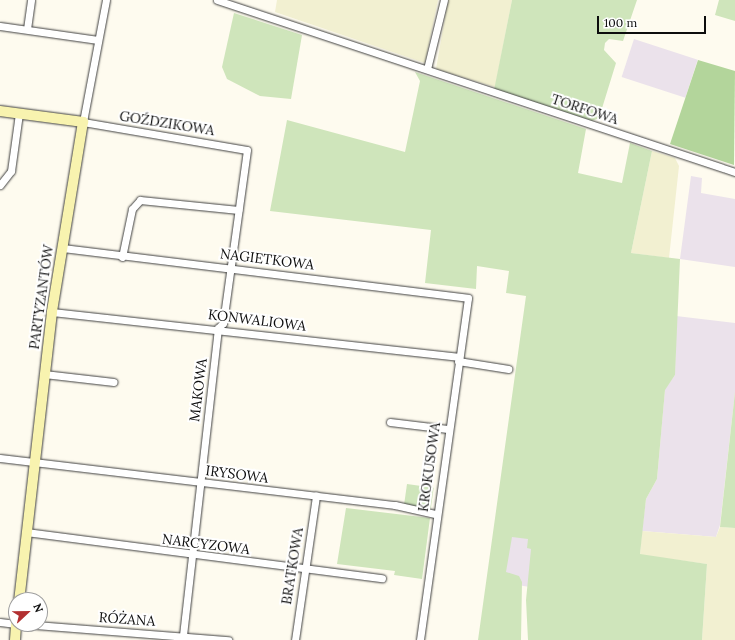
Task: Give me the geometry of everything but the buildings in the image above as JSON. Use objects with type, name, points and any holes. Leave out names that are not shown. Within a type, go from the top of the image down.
[{"type":"street","points":[[27,30],[31,0]]},
{"type":"street","name":"PARTYZANTÓW","points":[[20,592],[52,312],[83,122],[106,0]]},
{"type":"street","name":"TORFOWA","points":[[217,0],[735,172]]},
{"type":"street","points":[[427,69],[444,0]]},
{"type":"street","points":[[0,26],[98,40]]},
{"type":"street","points":[[0,111],[83,122]]},
{"type":"street","points":[[0,185],[11,171],[19,114]]},
{"type":"street","name":"GOŹDZIKOWA","points":[[83,122],[247,150]]},
{"type":"street","name":"MAKOWA","points":[[183,636],[194,556],[218,328],[223,323],[228,267],[247,150]]},
{"type":"street","points":[[122,257],[132,209],[140,200],[238,210]]},
{"type":"street","name":"NAGIETKOWA","points":[[62,248],[122,257],[228,267],[468,298]]},
{"type":"street","name":"KROKUSOWA","points":[[420,640],[435,514],[468,298]]},
{"type":"street","name":"KONWALIOWA","points":[[52,312],[218,328],[458,359],[508,369]]},
{"type":"street","points":[[44,374],[114,382]]},
{"type":"street","points":[[390,422],[448,429]]},
{"type":"street","name":"IRYSOWA","points":[[0,458],[395,505],[435,514]]},
{"type":"street","name":"BRATKOWA","points":[[294,640],[316,496]]},
{"type":"street","name":"NARCYZOWA","points":[[26,532],[194,556],[382,578]]},
{"type":"street","name":"RÓŻANA","points":[[48,626],[228,640]]},
{"type":"shaded area","points":[[277,0],[438,0],[425,63],[275,12]]},
{"type":"shaded area","points":[[448,0],[512,0],[495,87],[436,69]]},
{"type":"shaded area","points":[[634,39],[698,60],[685,98],[622,77]]},
{"type":"shaded area","points":[[652,151],[675,158],[679,166],[669,258],[631,253]]},
{"type":"shaded area","points":[[691,176],[702,178],[701,193],[735,199],[735,267],[680,259]]},
{"type":"shaded area","points":[[676,316],[735,323],[735,392],[720,525],[716,537],[642,531],[646,499],[657,479],[665,389],[675,375]]},
{"type":"shaded area","points":[[720,527],[735,528],[735,640],[702,640],[707,564],[640,555],[642,531],[716,537]]},
{"type":"shaded area","points":[[497,530],[537,536],[529,587],[489,580]]},
{"type":"green space","points":[[512,0],[637,0],[623,41],[609,39],[605,43],[604,50],[616,63],[599,118],[592,121],[494,90]]},
{"type":"green space","points":[[719,0],[735,0],[735,21],[715,15]]},
{"type":"green space","points":[[234,13],[302,35],[291,99],[260,96],[227,79],[222,67]]},
{"type":"green space","points":[[698,60],[735,71],[734,165],[670,144]]},
{"type":"green space","points":[[415,72],[586,129],[578,173],[622,183],[630,143],[652,151],[631,253],[680,259],[675,375],[665,390],[657,479],[646,499],[640,554],[707,564],[702,640],[528,640],[526,600],[531,549],[527,548],[528,539],[512,537],[506,572],[519,576],[522,582],[521,640],[478,640],[526,296],[506,293],[509,271],[477,266],[476,289],[425,283],[431,230],[270,211],[287,120],[405,152],[420,81]]},
{"type":"green space","points":[[735,392],[735,528],[720,527]]},
{"type":"green space","points":[[407,484],[434,488],[431,509],[404,505]]},
{"type":"green space","points":[[346,508],[430,518],[422,579],[394,575],[395,571],[337,564]]}]
